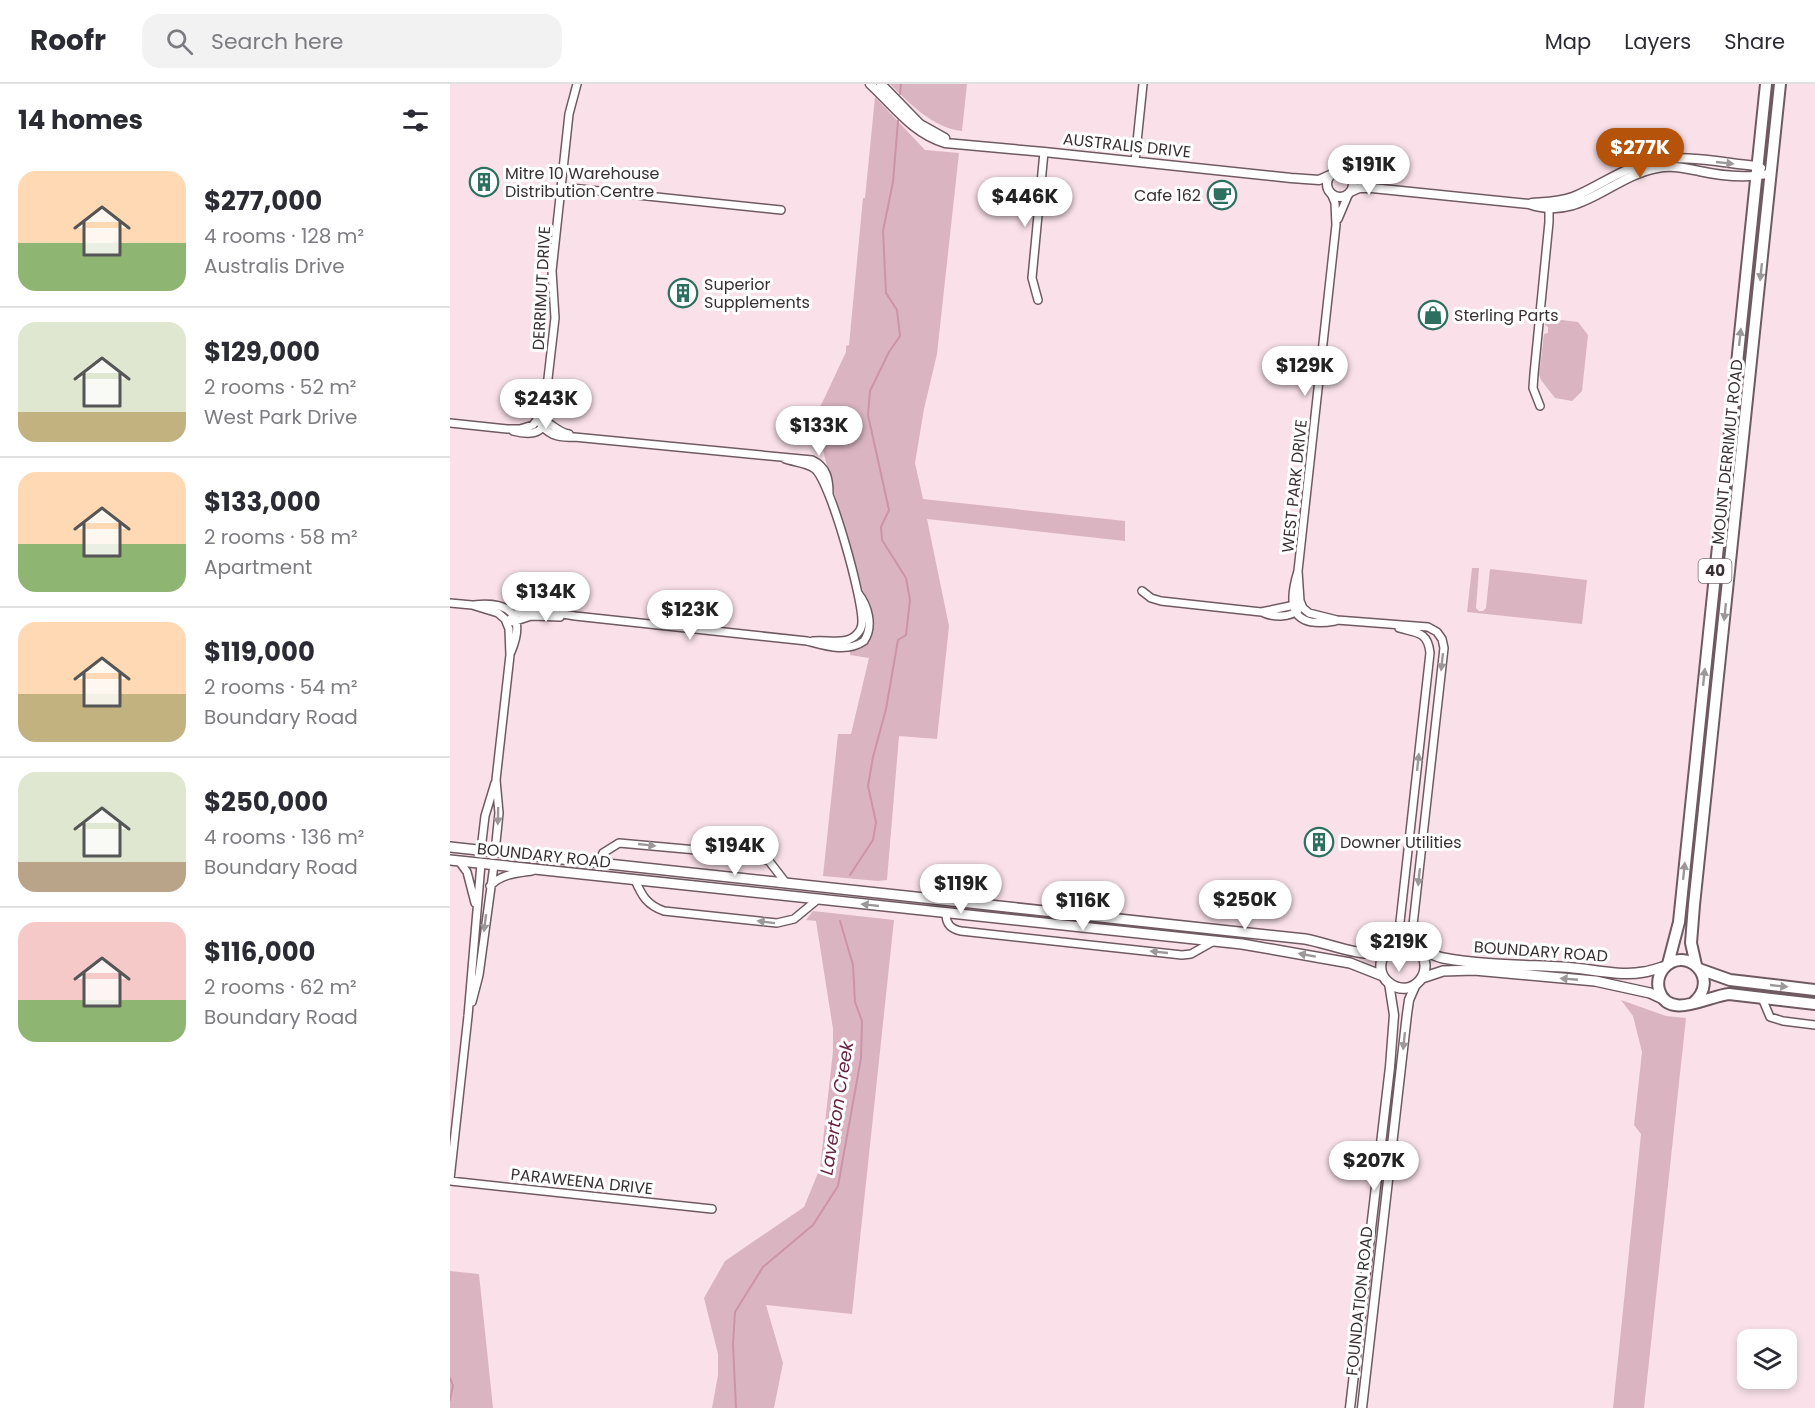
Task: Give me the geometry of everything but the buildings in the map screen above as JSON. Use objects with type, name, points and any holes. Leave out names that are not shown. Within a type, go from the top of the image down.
[{"type":"main road","name":"MOUNT DERRIMUT ROAD","points":[[1667,965],[1679,922],[1766,84]]},
{"type":"main road","name":"MOUNT DERRIMUT ROAD","points":[[1698,967],[1691,943],[1694,905],[1780,84]]},
{"type":"main road","name":"BOUNDARY ROAD","points":[[450,847],[1305,939],[1371,954],[1394,945]]},
{"type":"main road","points":[[481,864],[482,850]]},
{"type":"main road","points":[[494,865],[495,852]]},
{"type":"main road","name":"BOUNDARY ROAD","points":[[454,861],[1242,944],[1350,963],[1386,980]]},
{"type":"main road","points":[[598,863],[612,878]]},
{"type":"main road","points":[[946,914],[947,900]]},
{"type":"main road","points":[[1405,943],[1415,947],[1425,958],[1425,972],[1419,981],[1402,988],[1386,980],[1381,969],[1383,956],[1394,945],[1405,943]]},
{"type":"main road","name":"BOUNDARY ROAD","points":[[1415,947],[1442,957],[1467,961],[1575,967],[1629,973],[1643,972],[1667,965]]},
{"type":"main road","points":[[1667,965],[1682,960],[1730,980],[1815,990]]},
{"type":"main road","name":"40","points":[[1665,1000],[1658,987],[1658,979],[1667,965]]},
{"type":"main road","name":"40","points":[[1694,1003],[1700,998],[1705,983],[1698,967]]},
{"type":"main road","name":"BOUNDARY ROAD","points":[[1419,981],[1454,969],[1496,972],[1595,981],[1650,993],[1665,1000]]},
{"type":"main road","points":[[1665,1000],[1679,1006],[1729,994],[1815,1004]]},
{"type":"street","name":"DERRIMUT DRIVE","points":[[542,423],[555,318],[552,279],[561,187],[569,114],[577,84]]},
{"type":"street","name":"AUSTRALIS DRIVE","points":[[870,84],[917,131],[937,141],[1291,178],[1319,180],[1330,175]]},
{"type":"street","name":"AUSTRALIS DRIVE","points":[[881,84],[925,128],[959,144]]},
{"type":"street","points":[[1136,161],[1143,84]]},
{"type":"street","points":[[1038,300],[1033,274],[1044,152]]},
{"type":"street","points":[[1398,190],[1341,171],[1330,175],[1327,183],[1330,192],[1338,197],[1368,188],[1549,206],[1577,205],[1634,175],[1664,167],[1676,166],[1705,172],[1772,173]]},
{"type":"street","points":[[1350,193],[1353,183],[1351,176]]},
{"type":"street","name":"AUSTRALIS DRIVE","points":[[1291,178],[1330,192]]},
{"type":"street","points":[[561,187],[781,210]]},
{"type":"street","name":"WEST PARK DRIVE","points":[[1294,609],[1293,593],[1298,571],[1336,225],[1336,209],[1330,192]]},
{"type":"street","name":"WEST PARK DRIVE","points":[[1336,225],[1350,193]]},
{"type":"street","points":[[1540,406],[1533,388],[1549,206]]},
{"type":"street","points":[[450,423],[507,429],[542,423],[574,437],[807,459],[822,465],[828,477],[829,494],[858,593],[867,609],[869,631],[864,641],[854,646],[841,648],[807,641],[575,616],[533,609],[514,614],[507,622]]},
{"type":"street","name":"WEST PARK DRIVE","points":[[1298,571],[1302,605]]},
{"type":"street","points":[[1142,591],[1151,598],[1161,601],[1261,612],[1294,609],[1302,605],[1309,613],[1337,620],[1392,626],[1422,626],[1437,632],[1444,648],[1413,925],[1415,947]]},
{"type":"street","points":[[450,603],[499,605],[511,610],[517,622],[510,655]]},
{"type":"street","points":[[472,605],[498,613],[507,622],[510,655],[496,780],[485,816],[482,850]]},
{"type":"street","points":[[1294,609],[1300,618],[1312,621],[1337,620]]},
{"type":"street","points":[[507,622],[517,622],[531,616],[575,616]]},
{"type":"street","points":[[1392,626],[1415,632],[1426,638],[1431,653],[1400,922],[1394,945]]},
{"type":"street","points":[[1426,638],[1437,632]]},
{"type":"street","points":[[495,852],[499,813],[496,780]]},
{"type":"street","points":[[1415,789],[1428,786]]},
{"type":"street","points":[[1415,789],[1427,796]]},
{"type":"street","name":"BOUNDARY ROAD","points":[[598,863],[603,853],[619,843],[752,855],[769,861],[786,882]]},
{"type":"street","points":[[454,861],[467,872],[477,912]]},
{"type":"street","points":[[450,1180],[468,1016],[481,864]]},
{"type":"street","points":[[468,1016],[479,975],[489,887],[494,865]]},
{"type":"street","points":[[489,887],[496,880],[505,876],[541,870]]},
{"type":"street","points":[[635,880],[648,903],[664,911],[777,923],[794,919],[817,900]]},
{"type":"street","points":[[946,914],[950,927],[960,931],[1182,955],[1191,954],[1214,941]]},
{"type":"street","name":"FOUNDATION ROAD","points":[[1350,1408],[1390,1066],[1394,1015],[1386,980]]},
{"type":"street","name":"FOUNDATION ROAD","points":[[1362,1408],[1408,1007],[1419,981]]},
{"type":"street","points":[[1762,998],[1770,1017],[1783,1021],[1815,1024]]},
{"type":"street","points":[[1390,1066],[1401,1067]]},
{"type":"street","name":"PARAWEENA DRIVE","points":[[450,1180],[712,1209]]},
{"type":"shaded area","points":[[890,84],[967,84],[962,131],[951,129],[932,120],[914,107]]},
{"type":"shaded area","points":[[875,97],[925,150],[959,153],[937,354],[924,409],[915,463],[923,499],[1125,521],[1125,541],[927,519],[949,626],[937,739],[899,736],[887,880],[878,881],[823,876],[838,734],[851,734],[869,658],[850,655],[850,651],[866,643],[873,626],[815,418],[846,352],[846,346],[849,345]]},
{"type":"shaded area","points":[[1554,319],[1578,322],[1588,335],[1582,391],[1572,401],[1555,398],[1539,375],[1544,334],[1548,333],[1545,323]]},
{"type":"shaded area","points":[[1472,568],[1479,568],[1476,608],[1479,611],[1486,608],[1490,569],[1587,580],[1582,624],[1467,612]]},
{"type":"shaded area","points":[[813,911],[894,920],[852,1314],[766,1305],[783,1363],[774,1408],[712,1408],[718,1375],[718,1354],[704,1298],[725,1261],[804,1207],[820,1168],[833,1051],[833,1029],[816,921],[806,920]]},
{"type":"shaded area","points":[[1621,1000],[1666,1016],[1686,1018],[1644,1408],[1613,1408],[1641,1134],[1634,1125],[1642,1052],[1633,1016]]},
{"type":"shaded area","points":[[450,1271],[479,1274],[493,1408],[450,1408]]},
{"type":"waterway","name":"Laverton Creek","points":[[900,94],[901,84]]},
{"type":"waterway","name":"Laverton Creek","points":[[850,875],[873,840],[876,822],[868,786],[886,709],[898,640],[906,635],[910,600],[906,578],[882,540],[881,527],[889,510],[868,415],[870,391],[889,352],[900,336],[897,310],[886,293],[883,231],[893,182],[898,121]]},
{"type":"waterway","name":"Laverton Creek","points":[[736,1408],[733,1344],[735,1312],[763,1267],[813,1225],[838,1186],[861,1058],[862,1021],[855,1002],[853,965],[840,921]]},
{"type":"waterway","points":[[450,1378],[453,1386],[450,1400]]},
{"type":"place","name":"Mitre 10 Warehouse Distribution Centre","points":[[484,182]]},
{"type":"place","name":"Cafe 162","points":[[1222,195]]},
{"type":"place","name":"Superior Supplements","points":[[683,293]]},
{"type":"place","name":"Sterling Parts","points":[[1433,315]]},
{"type":"place","name":"Downer Utilities","points":[[1319,842]]}]
